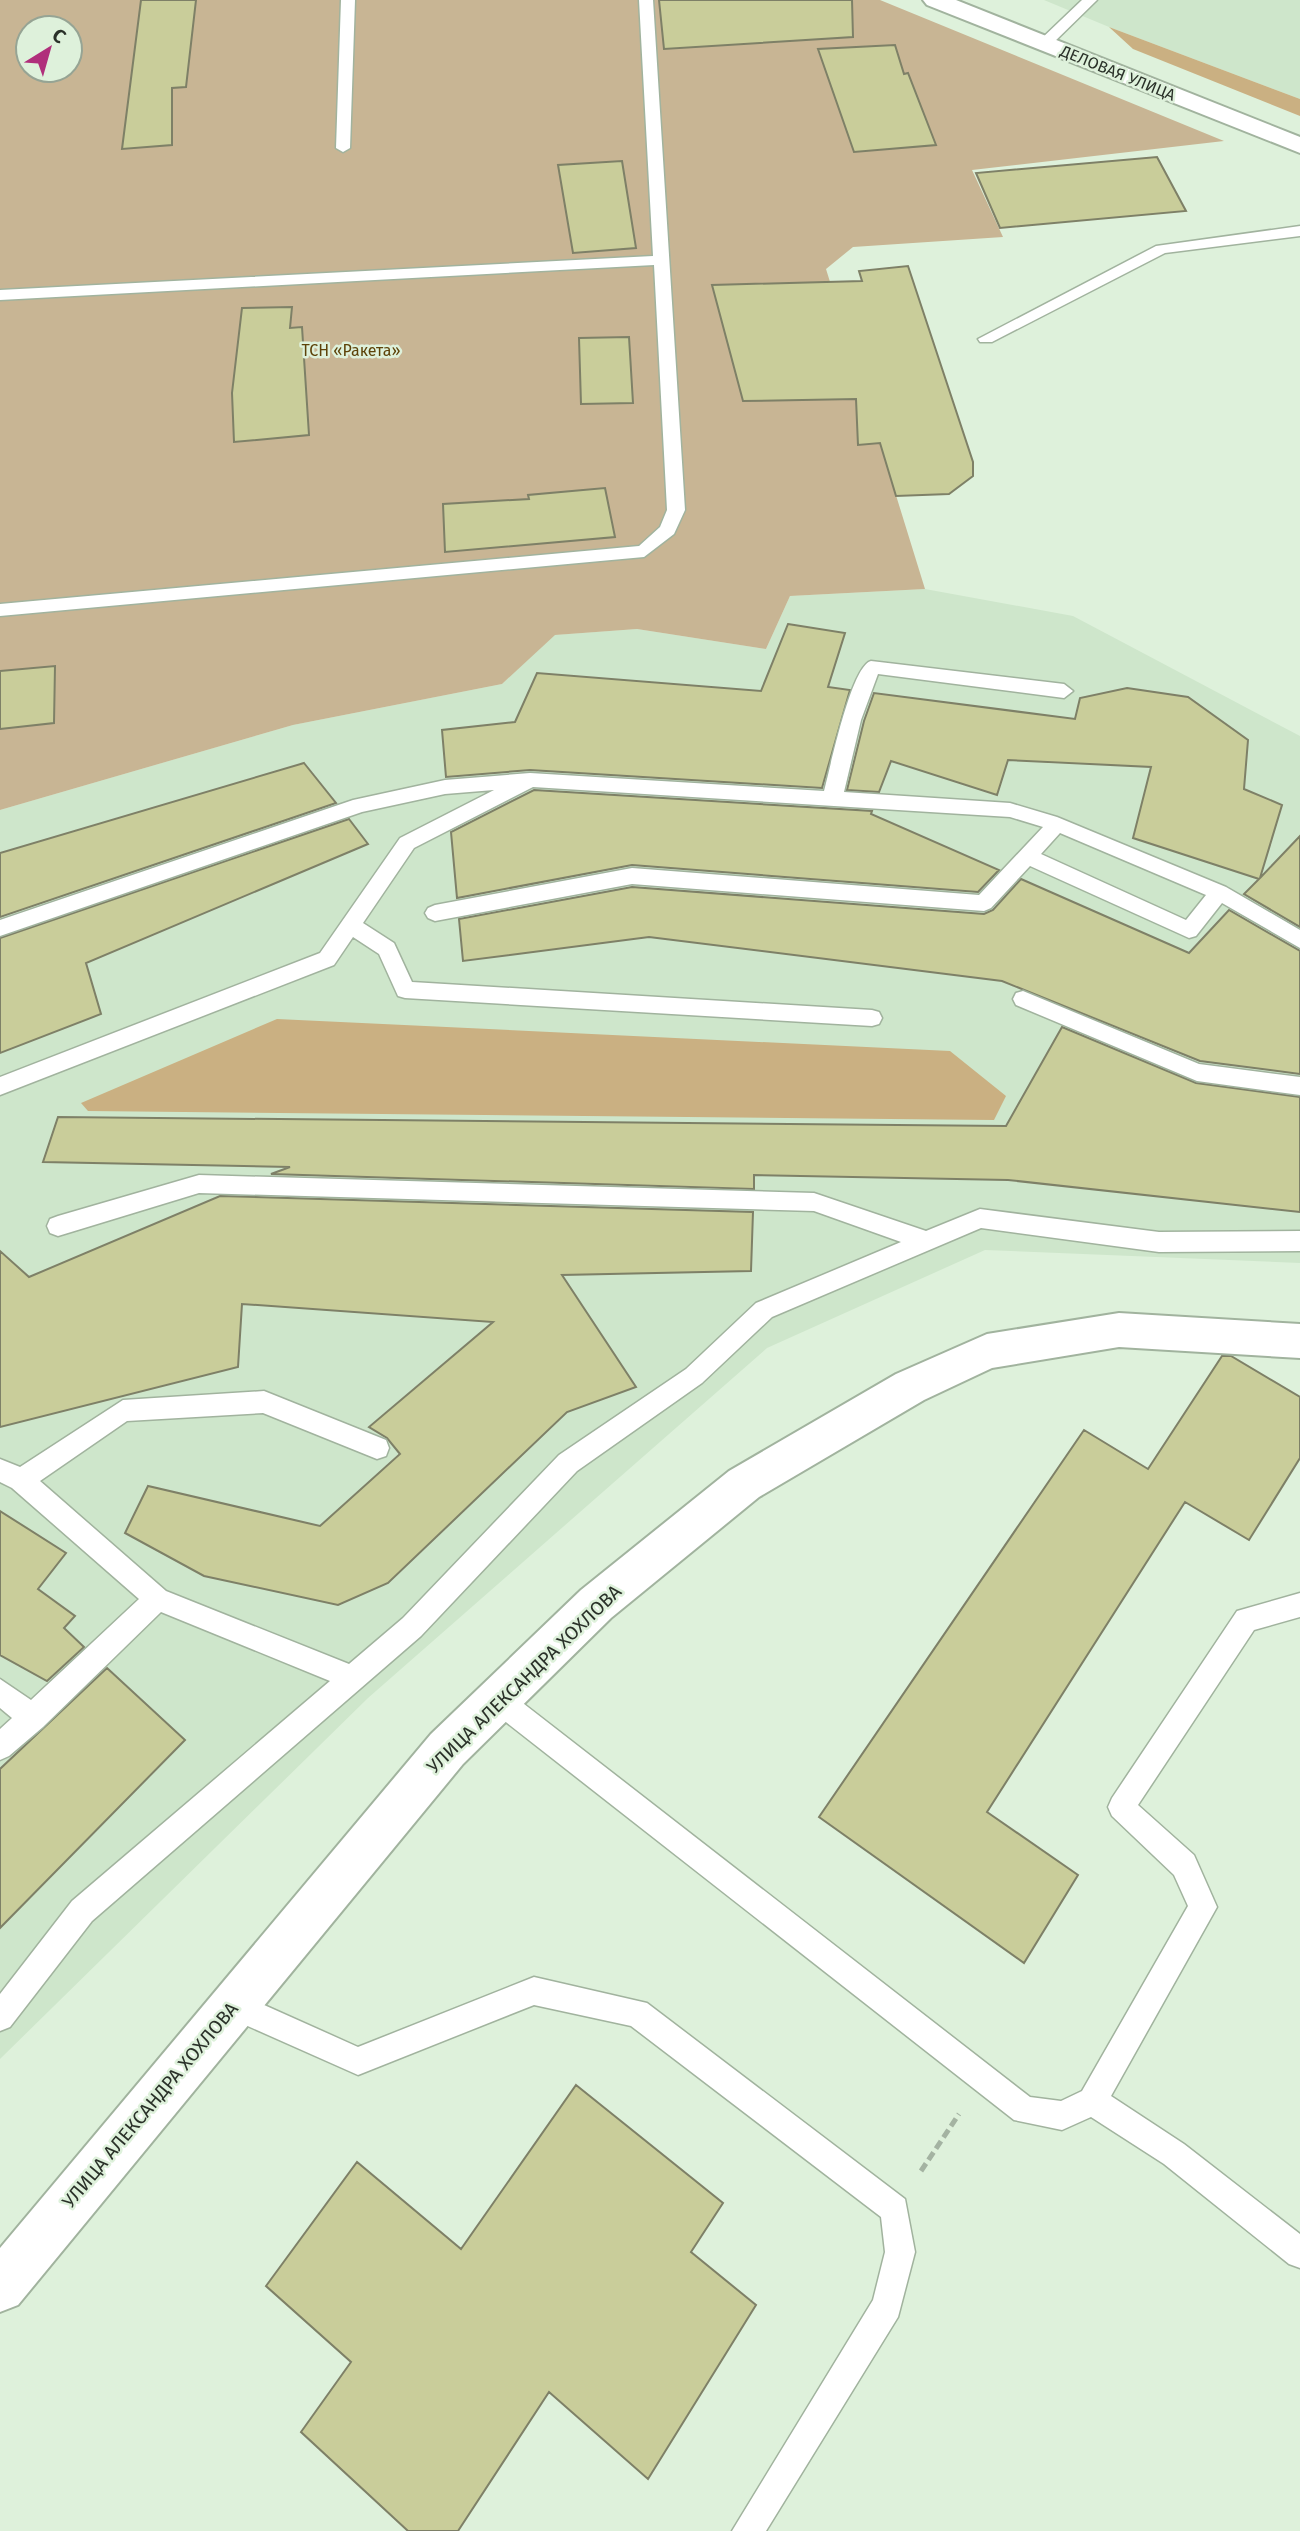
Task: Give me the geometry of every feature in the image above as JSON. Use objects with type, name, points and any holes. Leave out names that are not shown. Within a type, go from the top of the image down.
[{"type":"street","name":"ДЕЛОВАЯ УЛИЦА","points":[[935,0],[1300,146]]},
{"type":"street","name":"УЛИЦА АЛЕКСАНДРА ХОХЛОВА","points":[[0,2287],[447,1749],[596,1604],[744,1484],[909,1387],[987,1351],[1119,1330],[1300,1341]]},
{"type":"lane","points":[[343,148],[348,0]]},
{"type":"lane","points":[[0,610],[644,551],[668,530],[676,510],[646,0]]},
{"type":"lane","points":[[1044,44],[1090,0]]},
{"type":"lane","points":[[986,339],[1161,249],[1300,231]]},
{"type":"lane","points":[[0,295],[661,260]]},
{"type":"lane","points":[[832,800],[852,720],[871,667],[1064,691]]},
{"type":"lane","points":[[0,1086],[327,959],[407,843],[530,780]]},
{"type":"lane","points":[[0,928],[360,805],[445,787],[530,780],[1010,810],[1057,824],[1219,892],[1300,940]]},
{"type":"lane","points":[[435,913],[632,876],[984,903],[1057,824]]},
{"type":"lane","points":[[1027,856],[1188,930],[1219,892]]},
{"type":"lane","points":[[349,924],[387,949],[405,990],[872,1018]]},
{"type":"lane","points":[[1023,999],[1197,1072],[1300,1086]]},
{"type":"lane","points":[[58,1226],[199,1184],[814,1202],[927,1241]]},
{"type":"lane","points":[[0,2017],[82,1911],[412,1627],[568,1463],[694,1376],[764,1310],[980,1218],[1159,1242],[1300,1241]]},
{"type":"lane","points":[[352,1678],[157,1599],[10,1475],[123,1411],[264,1402],[377,1448]]},
{"type":"lane","points":[[0,1747],[34,1718],[157,1599]]},
{"type":"lane","points":[[497,1699],[1024,2110],[1062,2116],[1092,2101],[1203,1907],[1184,1864],[1121,1807],[1246,1619],[1300,1605]]},
{"type":"lane","points":[[0,1692],[34,1718]]},
{"type":"lane","points":[[233,2005],[358,2061],[534,1991],[637,2013],[895,2209],[900,2252],[887,2306],[748,2531]]},
{"type":"lane","points":[[1092,2101],[1174,2154],[1300,2253]]},
{"type":"path","points":[[895,2209],[984,2078]]},
{"type":"shaded area","points":[[1044,0],[1300,0],[1300,99],[1109,27]]},
{"type":"shaded area","points":[[1109,27],[1300,99],[1300,116],[1133,49]]},
{"type":"shaded area","points":[[925,589],[1073,616],[1300,736],[1300,1263],[985,1250],[767,1348],[368,1698],[0,2059],[0,810],[293,725],[502,684],[554,635],[637,629],[766,649],[790,596]]},
{"type":"shaded area","points":[[277,1019],[950,1051],[1006,1096],[994,1120],[88,1111],[81,1103]]},
{"type":"green space","name":"ТСН «Ракета»","points":[[0,0],[880,0],[1224,141],[972,170],[1003,237],[853,247],[826,269],[925,589],[790,596],[766,649],[637,629],[555,635],[502,684],[293,725],[0,810]]},
{"type":"building","points":[[141,0],[196,0],[186,87],[172,88],[172,145],[122,149]]},
{"type":"building","points":[[659,0],[852,0],[853,37],[664,49]]},
{"type":"building","points":[[895,45],[904,74],[908,73],[936,145],[854,152],[818,49]]},
{"type":"building","points":[[1157,157],[1186,211],[1000,228],[976,173]]},
{"type":"building","points":[[622,161],[636,248],[573,253],[558,165]]},
{"type":"building","points":[[908,266],[973,462],[973,476],[949,494],[896,496],[880,443],[858,445],[856,399],[743,401],[712,285],[862,281],[859,271]]},
{"type":"building","points":[[292,307],[290,328],[302,327],[309,435],[234,442],[232,393],[242,308]]},
{"type":"building","points":[[629,337],[633,403],[581,404],[579,338]]},
{"type":"building","points":[[605,488],[615,537],[445,552],[443,504],[529,499],[528,495]]},
{"type":"building","points":[[788,624],[845,633],[828,687],[850,690],[822,788],[530,770],[446,777],[442,730],[515,722],[537,673],[761,691]]},
{"type":"building","points":[[55,666],[54,723],[0,729],[0,671]]},
{"type":"building","points":[[1127,688],[1188,697],[1248,740],[1244,789],[1282,805],[1260,878],[1300,836],[1300,927],[1244,894],[1259,879],[1133,838],[1151,767],[1008,760],[997,795],[891,761],[879,792],[847,790],[864,721],[874,693],[1075,719],[1080,698]]},
{"type":"building","points":[[304,763],[336,803],[0,917],[0,853]]},
{"type":"building","points":[[534,790],[872,811],[871,814],[999,870],[978,892],[632,865],[457,898],[451,832]]},
{"type":"building","points":[[349,819],[368,844],[86,963],[101,1014],[0,1053],[0,938]]},
{"type":"building","points":[[1021,879],[1189,953],[1229,910],[1300,951],[1300,1074],[1200,1061],[1002,981],[649,937],[463,961],[459,919],[632,887],[984,914],[993,910]]},
{"type":"building","points":[[1062,1027],[1196,1083],[1300,1097],[1300,1212],[1008,1180],[754,1175],[754,1189],[271,1174],[290,1167],[43,1162],[58,1117],[1006,1126]]},
{"type":"building","points":[[220,1196],[753,1212],[751,1271],[562,1275],[636,1387],[567,1412],[388,1583],[338,1605],[204,1576],[125,1533],[148,1486],[320,1526],[400,1454],[387,1438],[369,1427],[493,1322],[242,1304],[238,1367],[0,1427],[0,1251],[29,1277]]},
{"type":"building","points":[[1222,1356],[1231,1356],[1300,1397],[1300,1458],[1249,1540],[1185,1502],[987,1812],[1078,1875],[1024,1963],[819,1817],[1084,1430],[1148,1469]]},
{"type":"building","points":[[0,1511],[66,1553],[38,1589],[75,1616],[64,1628],[84,1647],[47,1681],[0,1655]]},
{"type":"building","points":[[107,1668],[185,1740],[0,1928],[0,1769]]},
{"type":"building","points":[[576,2085],[723,2203],[691,2252],[756,2305],[648,2479],[549,2392],[458,2531],[408,2531],[301,2432],[351,2362],[266,2286],[357,2162],[461,2249]]}]
